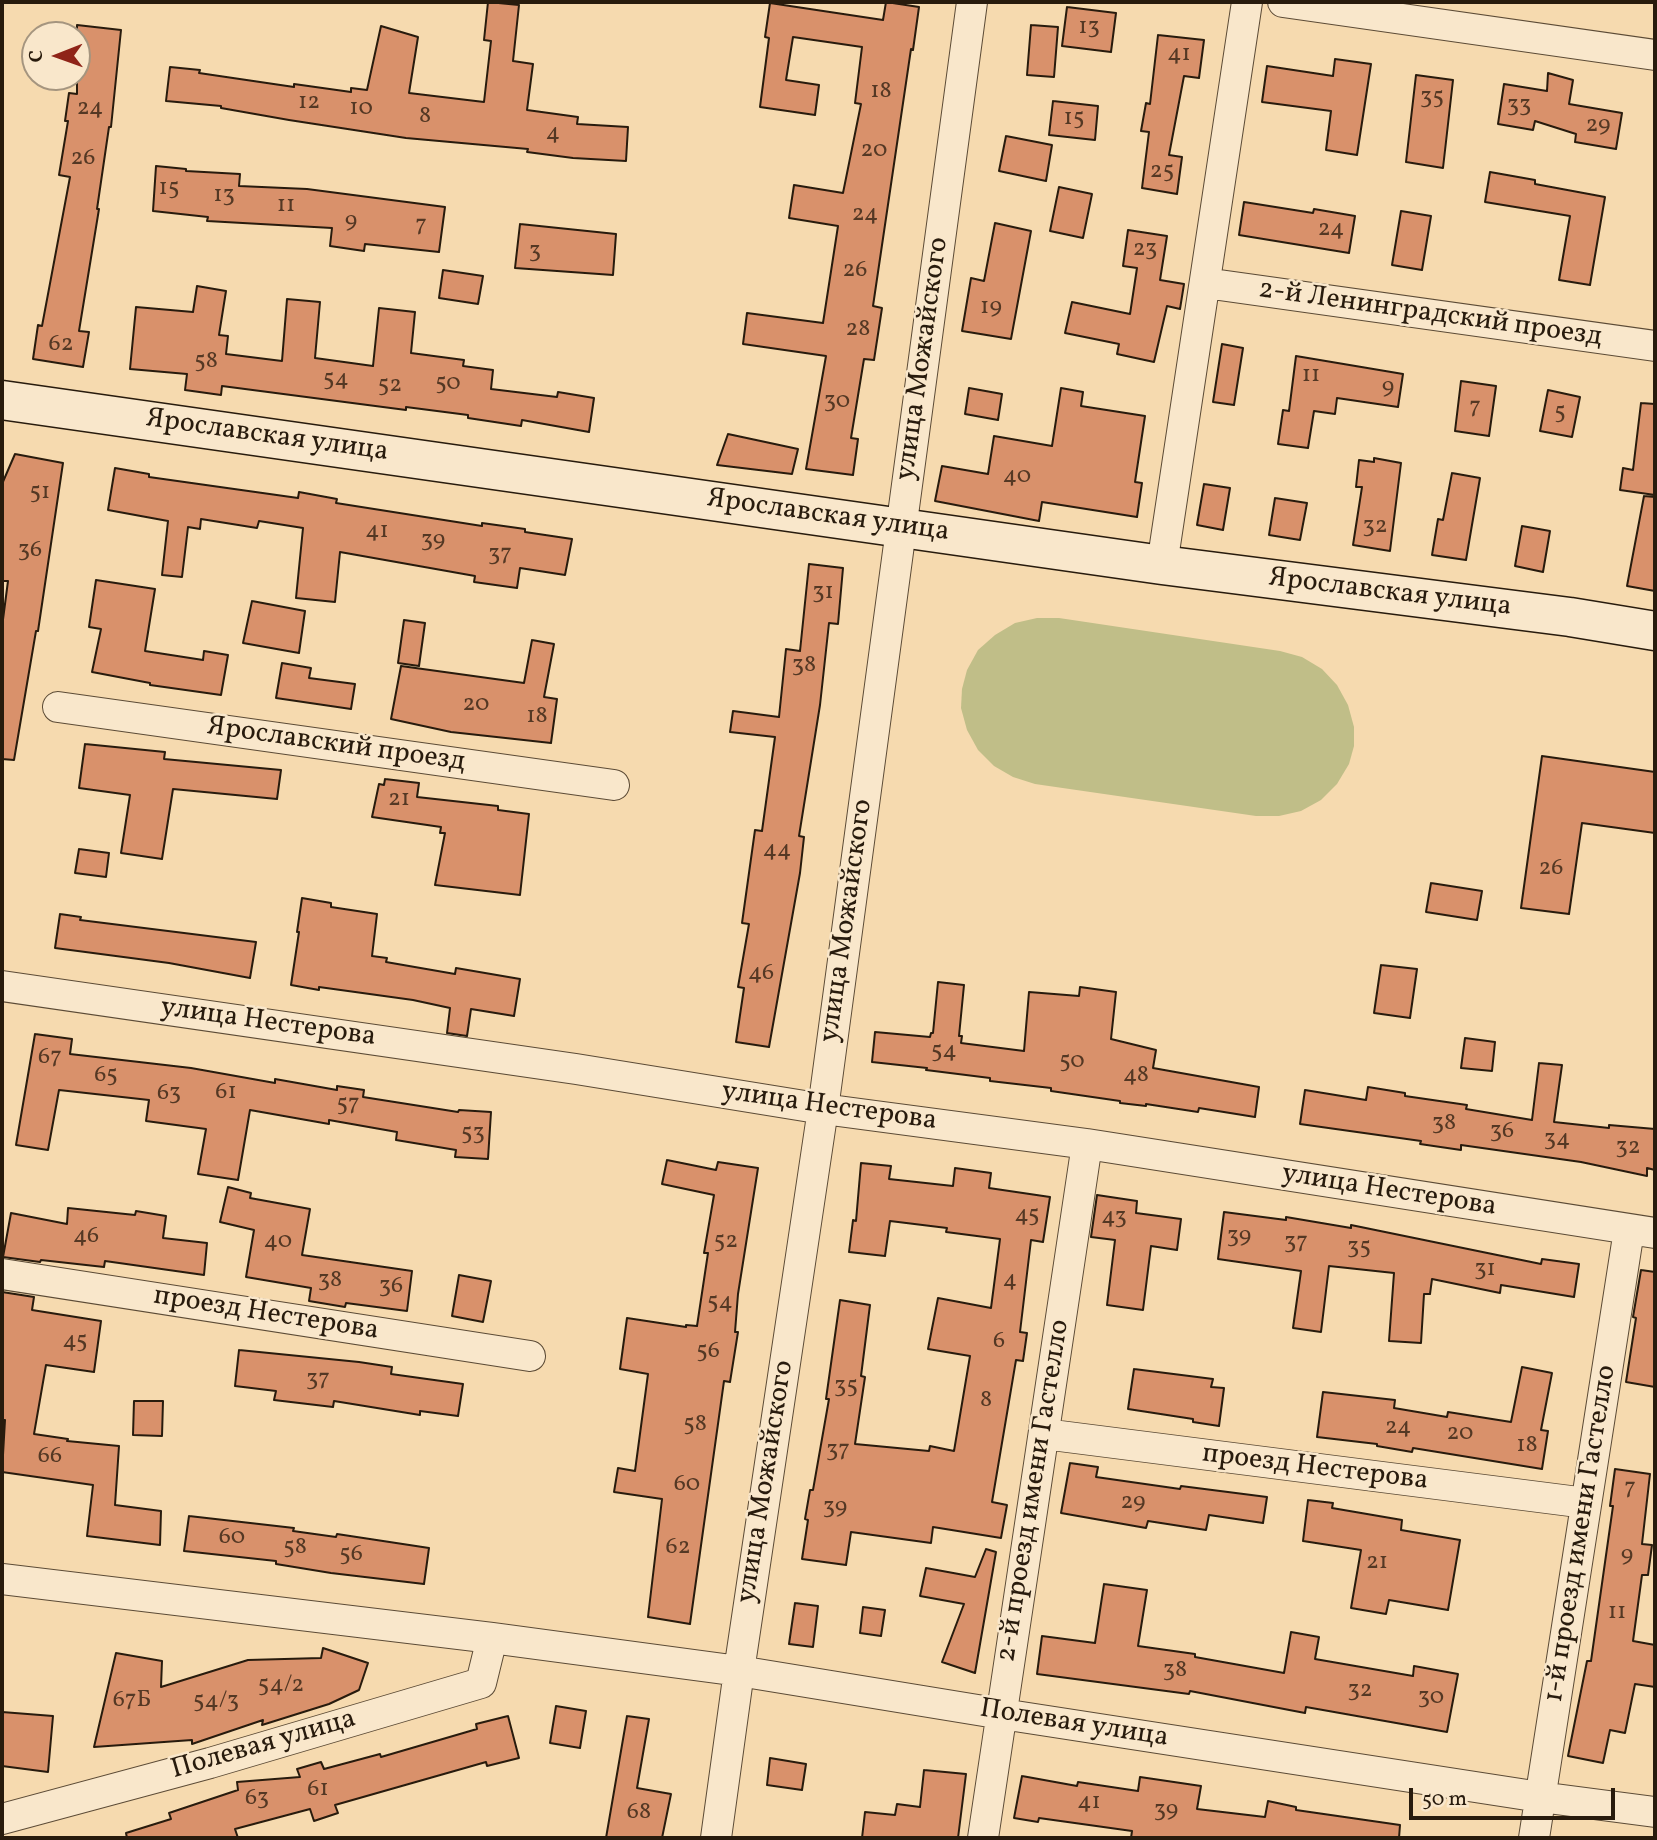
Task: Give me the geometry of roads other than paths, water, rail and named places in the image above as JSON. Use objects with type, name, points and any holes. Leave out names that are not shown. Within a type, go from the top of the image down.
[{"type":"street","name":"улица Можайского","points":[[716,1838],[738,1671],[822,1109],[972,2]]},
{"type":"street","points":[[1162,565],[1247,2]]},
{"type":"street","points":[[1283,2],[1655,55]]},
{"type":"street","name":"2-й Ленинградский проезд","points":[[1205,283],[1655,346]]},
{"type":"street","name":"Ярославская улица","points":[[2,400],[1162,565],[1570,617],[1655,631]]},
{"type":"street","name":"Ярославский проезд","points":[[58,707],[614,785]]},
{"type":"street","name":"улица Нестерова","points":[[2,986],[576,1069],[822,1109],[1087,1144],[1642,1231]]},
{"type":"street","name":"2-й проезд имени Гастелло","points":[[984,1838],[1087,1144]]},
{"type":"street","name":"1-й проезд имени Гастелло","points":[[1534,1838],[1586,1503],[1642,1231]]},
{"type":"street","name":"проезд Нестерова","points":[[2,1274],[530,1356]]},
{"type":"street","name":"проезд Нестерова","points":[[1044,1434],[1586,1503]]},
{"type":"street","name":"Полевая улица","points":[[2,1579],[492,1638],[738,1671],[1541,1797],[1655,1812]]},
{"type":"street","name":"Полевая улица","points":[[2,1819],[210,1763],[481,1683],[492,1638]]}]
